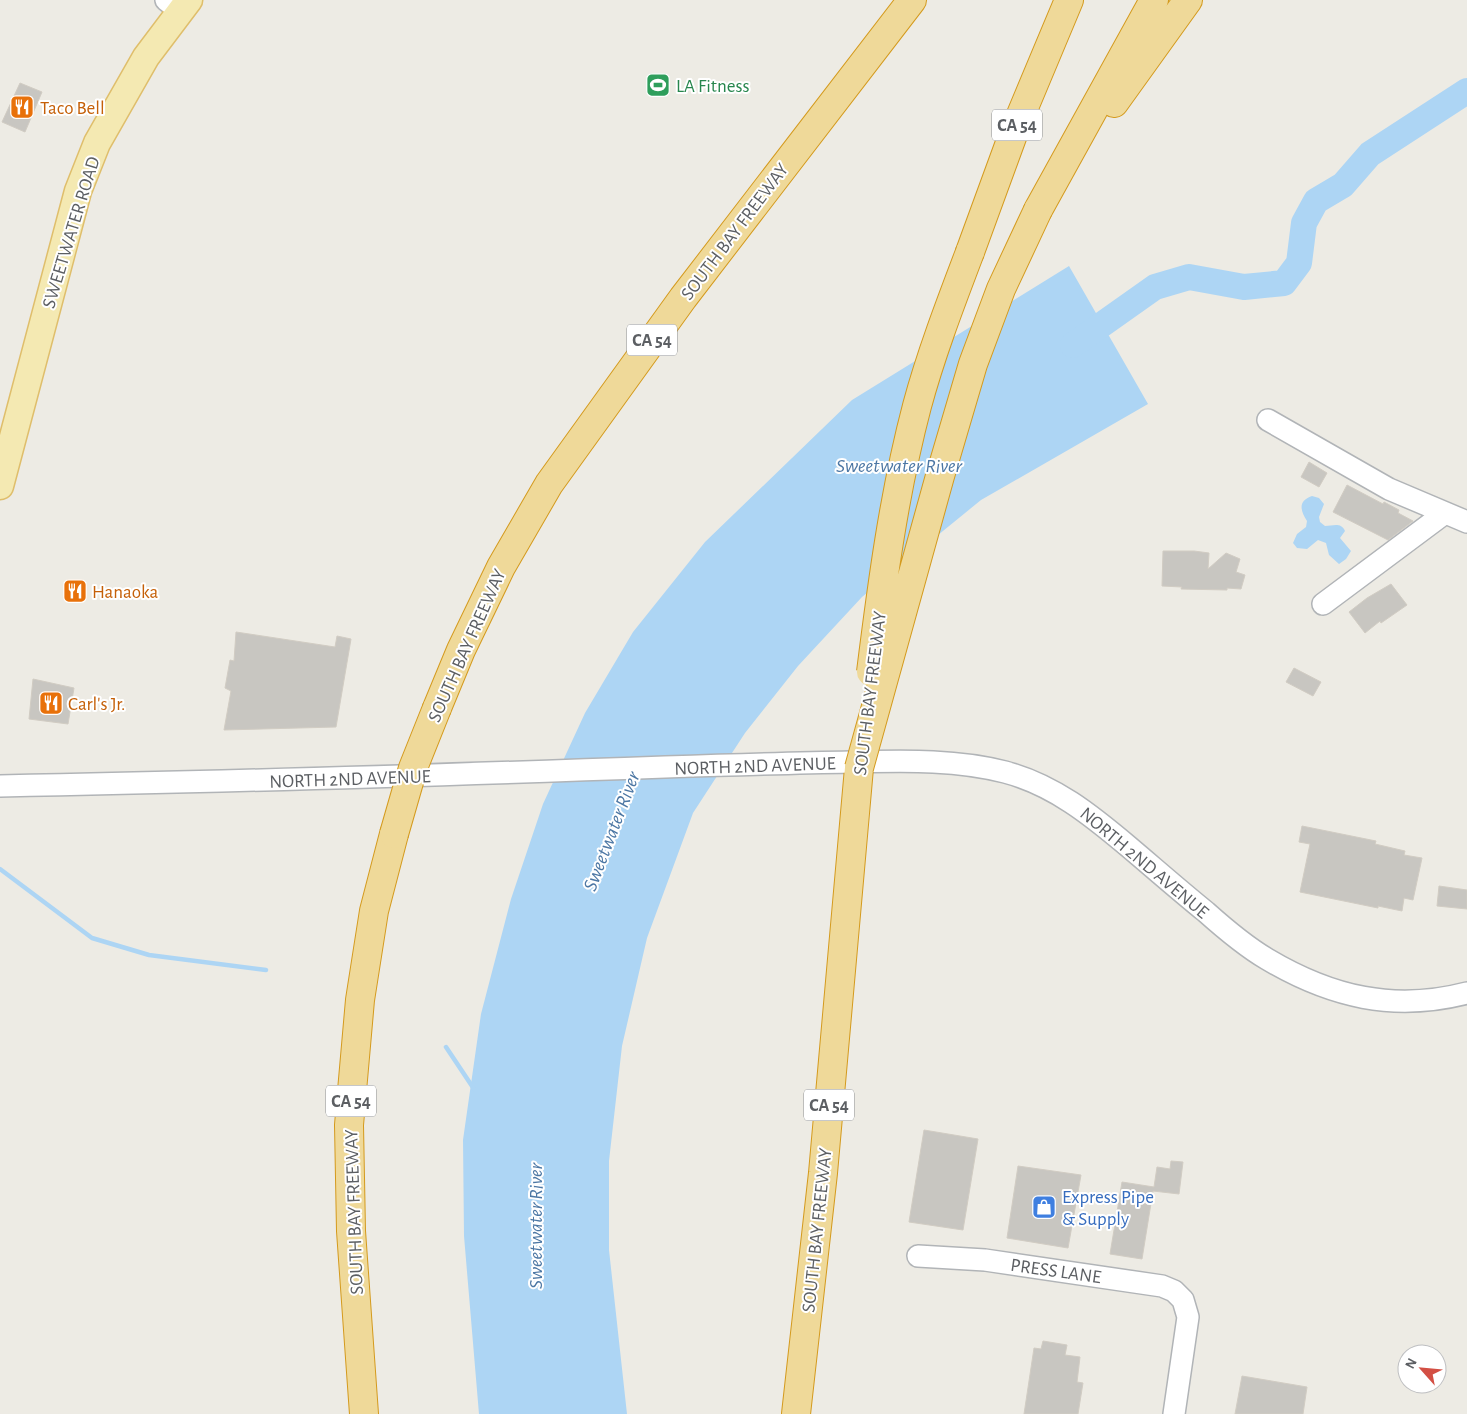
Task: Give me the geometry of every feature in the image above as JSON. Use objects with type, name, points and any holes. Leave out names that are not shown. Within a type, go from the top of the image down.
[{"type":"highway","points":[[873,50],[903,0]]},
{"type":"highway","name":"SOUTH BAY FREEWAY","points":[[364,1414],[351,1231],[349,1125],[360,1000],[374,911],[394,834],[414,768],[436,708],[461,650],[501,567],[550,484],[683,298],[912,0]]},
{"type":"highway","name":"SOUTH BAY FREEWAY","points":[[796,1414],[823,1173],[860,768],[877,621],[898,496],[917,406],[947,312],[1015,130],[1069,0]]},
{"type":"highway","points":[[860,768],[924,530],[973,364],[1001,289],[1038,210],[1154,0]]},
{"type":"highway","points":[[1059,172],[1122,92],[1188,0]]},
{"type":"highway","points":[[353,1414],[361,1370]]},
{"type":"main road","name":"SWEETWATER ROAD","points":[[0,486],[78,191],[98,143],[178,4]]},
{"type":"street","points":[[1268,420],[1389,489],[1467,522]]},
{"type":"street","points":[[1324,604],[1445,513]]},
{"type":"street","name":"NORTH 2ND AVENUE","points":[[0,786],[236,782],[817,762],[917,761],[991,768],[1036,782],[1066,798],[1090,815],[1232,934],[1266,959],[1303,978],[1356,998],[1383,1001],[1413,1002],[1467,993]]},
{"type":"street","name":"PRESS LANE","points":[[918,1256],[985,1260],[1162,1286],[1174,1291],[1186,1305],[1188,1317],[1174,1414]]},
{"type":"water","name":"Sweetwater River","points":[[1069,266],[1148,404],[981,500],[862,597],[798,666],[745,733],[693,813],[647,938],[622,1046],[609,1161],[609,1250],[627,1414],[479,1414],[464,1236],[463,1140],[481,1014],[511,899],[543,804],[585,713],[633,632],[705,542],[852,400]]},
{"type":"water","points":[[1312,496],[1319,498],[1324,504],[1319,517],[1320,522],[1325,526],[1339,525],[1345,531],[1340,538],[1351,551],[1346,559],[1339,564],[1329,555],[1326,543],[1318,540],[1307,549],[1297,548],[1293,543],[1297,534],[1306,527],[1307,521],[1302,510],[1302,503]]},
{"type":"building","name":"Taco Bell","points":[[20,83],[42,92],[25,132],[2,122]]},
{"type":"building","points":[[1309,462],[1327,473],[1319,487],[1301,477]]},
{"type":"building","points":[[1347,485],[1383,504],[1384,502],[1399,510],[1398,513],[1413,521],[1388,540],[1333,512]]},
{"type":"building","points":[[1163,551],[1209,553],[1208,569],[1226,553],[1240,559],[1236,572],[1245,575],[1241,589],[1181,589],[1182,587],[1162,586]]},
{"type":"building","points":[[1391,584],[1407,605],[1381,623],[1380,621],[1365,633],[1349,612],[1367,598]]},
{"type":"building","points":[[236,632],[335,647],[337,636],[351,639],[336,727],[224,730],[231,691],[225,688],[230,660],[234,661]]},
{"type":"building","points":[[1294,668],[1321,682],[1313,696],[1286,682]]},
{"type":"building","name":"Carl's Jr.","points":[[33,679],[74,688],[68,724],[29,719]]},
{"type":"building","points":[[1302,826],[1376,841],[1375,844],[1405,851],[1404,855],[1422,858],[1413,900],[1404,898],[1402,911],[1300,892],[1310,844],[1299,842]]},
{"type":"building","points":[[1439,886],[1467,890],[1467,909],[1437,906]]},
{"type":"building","points":[[924,1130],[978,1139],[963,1230],[909,1222]]},
{"type":"building","points":[[1171,1161],[1183,1162],[1179,1194],[1153,1191],[1142,1259],[1110,1254],[1122,1182],[1154,1187],[1157,1167],[1170,1169]]},
{"type":"building","name":"Express Pipe & Supply","points":[[1018,1166],[1081,1175],[1068,1248],[1007,1238]]},
{"type":"building","points":[[1043,1341],[1067,1345],[1065,1355],[1080,1357],[1077,1382],[1083,1383],[1078,1414],[1024,1414],[1034,1348],[1041,1349]]},
{"type":"building","points":[[1242,1376],[1307,1387],[1303,1414],[1235,1414]]},
{"type":"waterway","name":"Sweetwater River","points":[[1073,345],[1155,287],[1189,277],[1244,287],[1284,283],[1299,263],[1304,223],[1316,201],[1343,185],[1370,154],[1467,91]]},
{"type":"waterway","points":[[0,869],[92,938],[149,955],[266,970]]},
{"type":"waterway","points":[[446,1047],[474,1089]]},
{"type":"place","name":"LA Fitness","points":[[658,85]]},
{"type":"place","name":"Taco Bell","points":[[22,107]]},
{"type":"place","name":"Hanaoka","points":[[75,591]]},
{"type":"place","name":"Carl's Jr.","points":[[51,703]]},
{"type":"place","name":"Express Pipe & Supply","points":[[1044,1207]]}]
